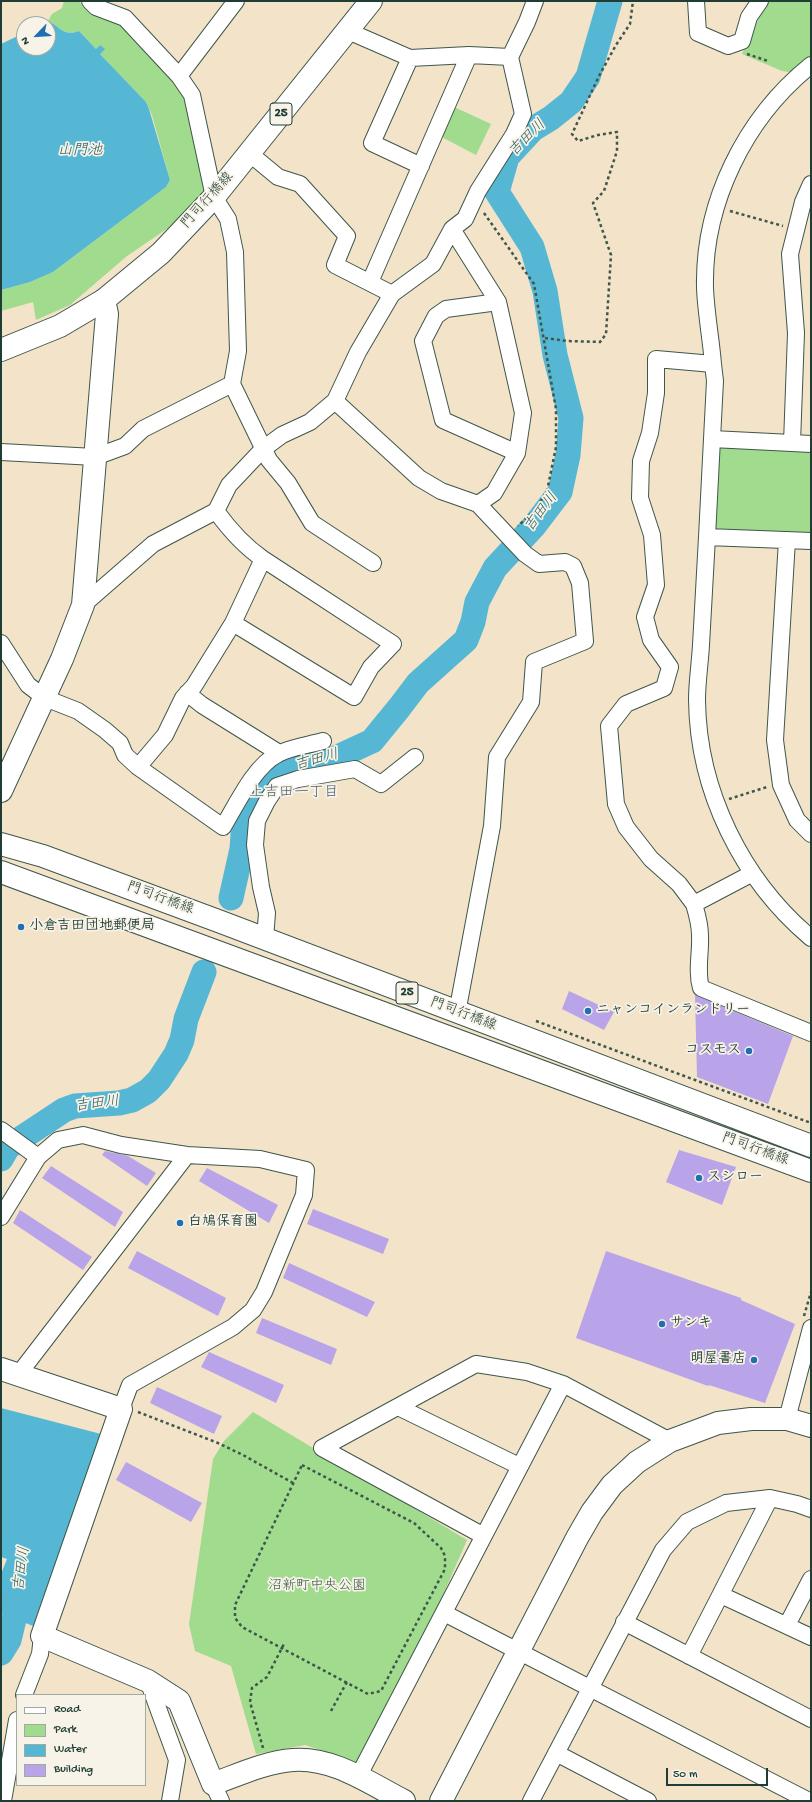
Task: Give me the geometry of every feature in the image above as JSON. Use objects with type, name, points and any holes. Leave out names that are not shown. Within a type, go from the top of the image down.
[{"type":"main road","name":"門司行橋線","points":[[1,350],[60,326],[104,300],[161,253],[214,197],[371,1]]},
{"type":"main road","points":[[1,791],[45,698],[83,605],[107,314],[104,300]]},
{"type":"main road","name":"門司行橋線","points":[[1,844],[43,856],[811,1146]]},
{"type":"main road","name":"門司行橋線","points":[[1,872],[811,1171]]},
{"type":"main road","points":[[9,1372],[129,1410],[42,1636],[148,1681],[178,1701],[217,1792],[267,1765],[292,1760],[320,1762],[339,1767],[404,1801]]},
{"type":"main road","points":[[442,1801],[592,1512],[612,1485],[638,1462],[670,1441],[718,1423],[751,1419],[787,1420],[811,1426]]},
{"type":"street","points":[[90,1],[96,7],[125,18],[179,76],[192,96],[214,197],[228,219],[235,252],[238,350],[232,384],[269,460],[288,482],[312,523],[373,563]]},
{"type":"street","points":[[179,76],[236,1]]},
{"type":"street","points":[[83,605],[153,544],[216,511],[230,485],[263,449],[282,435],[310,422],[335,401],[358,352],[392,294],[433,264],[452,229],[465,219],[474,200],[514,134],[523,114],[510,57],[527,22],[535,1]]},
{"type":"street","points":[[696,1],[698,33],[728,46],[742,41],[749,17],[760,1]]},
{"type":"street","points":[[348,31],[410,58],[469,55],[510,57]]},
{"type":"street","points":[[370,282],[469,55]]},
{"type":"street","points":[[410,58],[372,143],[420,166]]},
{"type":"street","points":[[811,65],[782,92],[750,131],[735,159],[724,185],[709,238],[705,289],[714,381],[707,537],[697,700],[702,743],[709,781],[734,845],[752,874],[772,901],[794,924],[811,938]]},
{"type":"street","points":[[249,153],[278,177],[300,184],[347,236],[335,265],[392,294]]},
{"type":"street","points":[[792,443],[796,333],[790,254],[795,229],[803,202],[811,184]]},
{"type":"street","points":[[452,229],[498,302],[523,413],[517,453],[494,493],[478,504]]},
{"type":"street","points":[[498,302],[446,309],[436,316],[422,341],[444,420],[517,453]]},
{"type":"street","points":[[713,364],[656,359],[656,393],[650,434],[641,461],[640,498],[652,535],[656,585],[645,617],[651,640],[670,667],[664,688],[626,704],[609,726],[616,804],[626,827],[651,859],[680,884],[694,904],[700,935],[699,980],[701,988],[811,1033]]},
{"type":"street","points":[[1,452],[95,457],[125,446],[143,429],[232,384]]},
{"type":"street","points":[[335,401],[419,478],[441,491],[478,504],[510,536],[525,554],[539,564],[565,562],[573,566],[580,583],[585,641],[534,662],[531,702],[497,757],[492,826],[458,1013]]},
{"type":"street","points":[[712,439],[811,444]]},
{"type":"street","points":[[216,511],[228,528],[255,554],[393,644],[371,667],[354,697],[233,623]]},
{"type":"street","points":[[707,537],[811,541]]},
{"type":"street","points":[[787,540],[775,740],[780,783],[797,820],[811,834]]},
{"type":"street","points":[[138,768],[165,735],[183,698],[194,686],[233,623],[263,559]]},
{"type":"street","points":[[1,643],[28,685],[45,698],[78,711],[105,730],[120,743],[125,755],[138,768],[223,827],[253,778],[268,760],[279,753],[323,741]]},
{"type":"street","points":[[187,693],[202,705],[279,753]]},
{"type":"street","points":[[265,939],[267,913],[261,887],[255,845],[257,821],[267,801],[277,786],[298,779],[354,769],[381,784],[415,757]]},
{"type":"street","points":[[694,904],[752,874]]},
{"type":"street","points":[[1,1130],[38,1157]]},
{"type":"street","points":[[1,1217],[38,1157],[58,1140],[83,1135],[121,1145],[186,1155],[260,1159],[306,1170],[304,1195],[264,1292],[253,1310],[233,1327],[130,1385],[129,1410]]},
{"type":"street","points":[[9,1372],[186,1155]]},
{"type":"street","points":[[787,1420],[807,1326]]},
{"type":"street","points":[[482,1535],[322,1448],[476,1364],[527,1372],[563,1384],[670,1441]]},
{"type":"street","points":[[358,1777],[444,1613],[482,1535],[563,1384]]},
{"type":"street","points":[[398,1406],[519,1466]]},
{"type":"street","points":[[531,1801],[662,1550],[687,1522],[726,1503],[770,1498],[798,1504],[811,1509]]},
{"type":"street","points":[[688,1656],[770,1498]]},
{"type":"street","points":[[787,1625],[811,1578]]},
{"type":"street","points":[[721,1595],[811,1637]]},
{"type":"street","points":[[444,1613],[809,1801]]},
{"type":"street","points":[[624,1622],[811,1719]]},
{"type":"street","points":[[24,1694],[40,1654],[42,1636]]},
{"type":"street","points":[[148,1681],[177,1760],[170,1801]]},
{"type":"street","points":[[3,1801],[5,1767],[16,1724]]},
{"type":"street","points":[[556,1753],[648,1801]]},
{"type":"path","points":[[545,338],[567,341],[600,342],[606,334],[611,255],[593,203],[604,191],[617,151],[617,132],[598,135],[578,141],[572,134],[599,76],[616,45],[630,24],[633,1]]},
{"type":"path","points":[[740,52],[768,61]]},
{"type":"path","points":[[474,200],[534,284],[545,338],[556,408],[556,447],[547,490],[536,510],[510,536]]},
{"type":"path","points":[[723,210],[795,229]]},
{"type":"path","points":[[717,802],[780,783]]},
{"type":"path","points":[[529,1018],[811,1123]]},
{"type":"path","points":[[807,1326],[811,1292]]},
{"type":"path","points":[[129,1410],[218,1443],[293,1483]]},
{"type":"path","points":[[302,1465],[414,1523],[441,1548],[445,1556],[445,1568],[381,1691],[368,1694],[346,1683],[242,1627],[236,1618],[235,1605],[293,1483],[302,1465]]},
{"type":"path","points":[[263,1750],[250,1702],[252,1688],[266,1677],[285,1642]]},
{"type":"path","points":[[331,1711],[348,1680]]},
{"type":"green space","points":[[64,1],[79,1],[84,7],[127,28],[180,86],[188,106],[204,192],[177,222],[127,256],[70,305],[36,320],[33,302],[1,311],[1,290],[30,282],[53,272],[166,187],[170,180],[152,115],[146,102],[100,54],[100,45],[96,49],[79,31],[69,33],[56,26],[56,16],[51,16],[62,8]]},
{"type":"green space","points":[[767,1],[811,1],[811,60],[795,73],[782,71],[742,54]]},
{"type":"green space","points":[[452,106],[491,124],[476,155],[438,135]]},
{"type":"green space","points":[[716,445],[811,451],[811,536],[713,531]]},
{"type":"green space","name":"沼新町中央公園","points":[[253,1412],[467,1540],[439,1604],[359,1763],[305,1745],[256,1754],[231,1666],[195,1651],[189,1624],[213,1459],[224,1441]]},
{"type":"water","name":"山門池","points":[[56,26],[69,33],[79,31],[96,49],[100,45],[105,49],[100,54],[146,102],[170,180],[166,187],[53,272],[30,282],[1,290],[1,44],[16,37],[16,56],[56,56]]},
{"type":"water","points":[[1,1408],[101,1434],[33,1626],[1,1613],[1,1574],[7,1559],[1,1557]]},
{"type":"building","name":"ニャンコインランドリー","points":[[569,991],[614,1012],[604,1030],[562,1009]]},
{"type":"building","points":[[695,995],[793,1036],[768,1104],[697,1077]]},
{"type":"building","points":[[679,1150],[736,1167],[722,1205],[666,1182]]},
{"type":"building","points":[[105,1151],[128,1156],[156,1173],[147,1186],[102,1155]]},
{"type":"building","points":[[51,1166],[123,1212],[115,1227],[42,1178]]},
{"type":"building","points":[[207,1168],[278,1205],[269,1223],[199,1181]]},
{"type":"building","points":[[313,1209],[389,1239],[383,1254],[307,1224]]},
{"type":"building","points":[[20,1210],[92,1257],[83,1270],[13,1223]]},
{"type":"building","points":[[137,1251],[226,1298],[218,1316],[128,1268]]},
{"type":"building","points":[[606,1251],[741,1298],[741,1300],[795,1324],[765,1403],[709,1385],[708,1386],[576,1338]]},
{"type":"building","points":[[289,1263],[375,1302],[367,1317],[283,1278]]},
{"type":"building","points":[[262,1318],[337,1349],[331,1365],[256,1333]]},
{"type":"building","points":[[209,1352],[284,1385],[276,1403],[201,1367]]},
{"type":"building","points":[[157,1387],[222,1416],[214,1434],[150,1403]]},
{"type":"building","points":[[126,1462],[202,1503],[191,1522],[116,1480]]},
{"type":"waterway","name":"吉田川","points":[[231,898],[242,849],[243,835],[254,804],[262,788],[279,771],[294,765],[308,762],[331,760],[372,741],[418,683],[466,640],[473,622],[477,602],[495,568],[534,526],[560,492],[568,455],[571,418],[555,355],[545,291],[532,247],[497,192],[507,157],[533,129],[551,118],[571,102],[588,77],[610,1]]},
{"type":"waterway","name":"吉田川","points":[[1,1159],[8,1147],[64,1110],[75,1106],[119,1103],[132,1100],[148,1091],[159,1080],[176,1054],[182,1040],[186,1019],[204,972]]},
{"type":"waterway","name":"吉田川","points":[[1,1653],[9,1640],[22,1586]]},
{"type":"place","name":"小倉吉田団地郵便局","points":[[21,927]]},
{"type":"place","name":"ニャンコインランドリー","points":[[588,1011]]},
{"type":"place","name":"コスモス","points":[[749,1051]]},
{"type":"place","name":"スシロー","points":[[699,1178]]},
{"type":"place","name":"白鳩保育園","points":[[180,1223]]},
{"type":"place","name":"サンキ","points":[[662,1324]]},
{"type":"place","name":"明屋書店","points":[[754,1360]]},
{"type":"district","name":"上吉田一丁目","points":[[294,794]]}]
